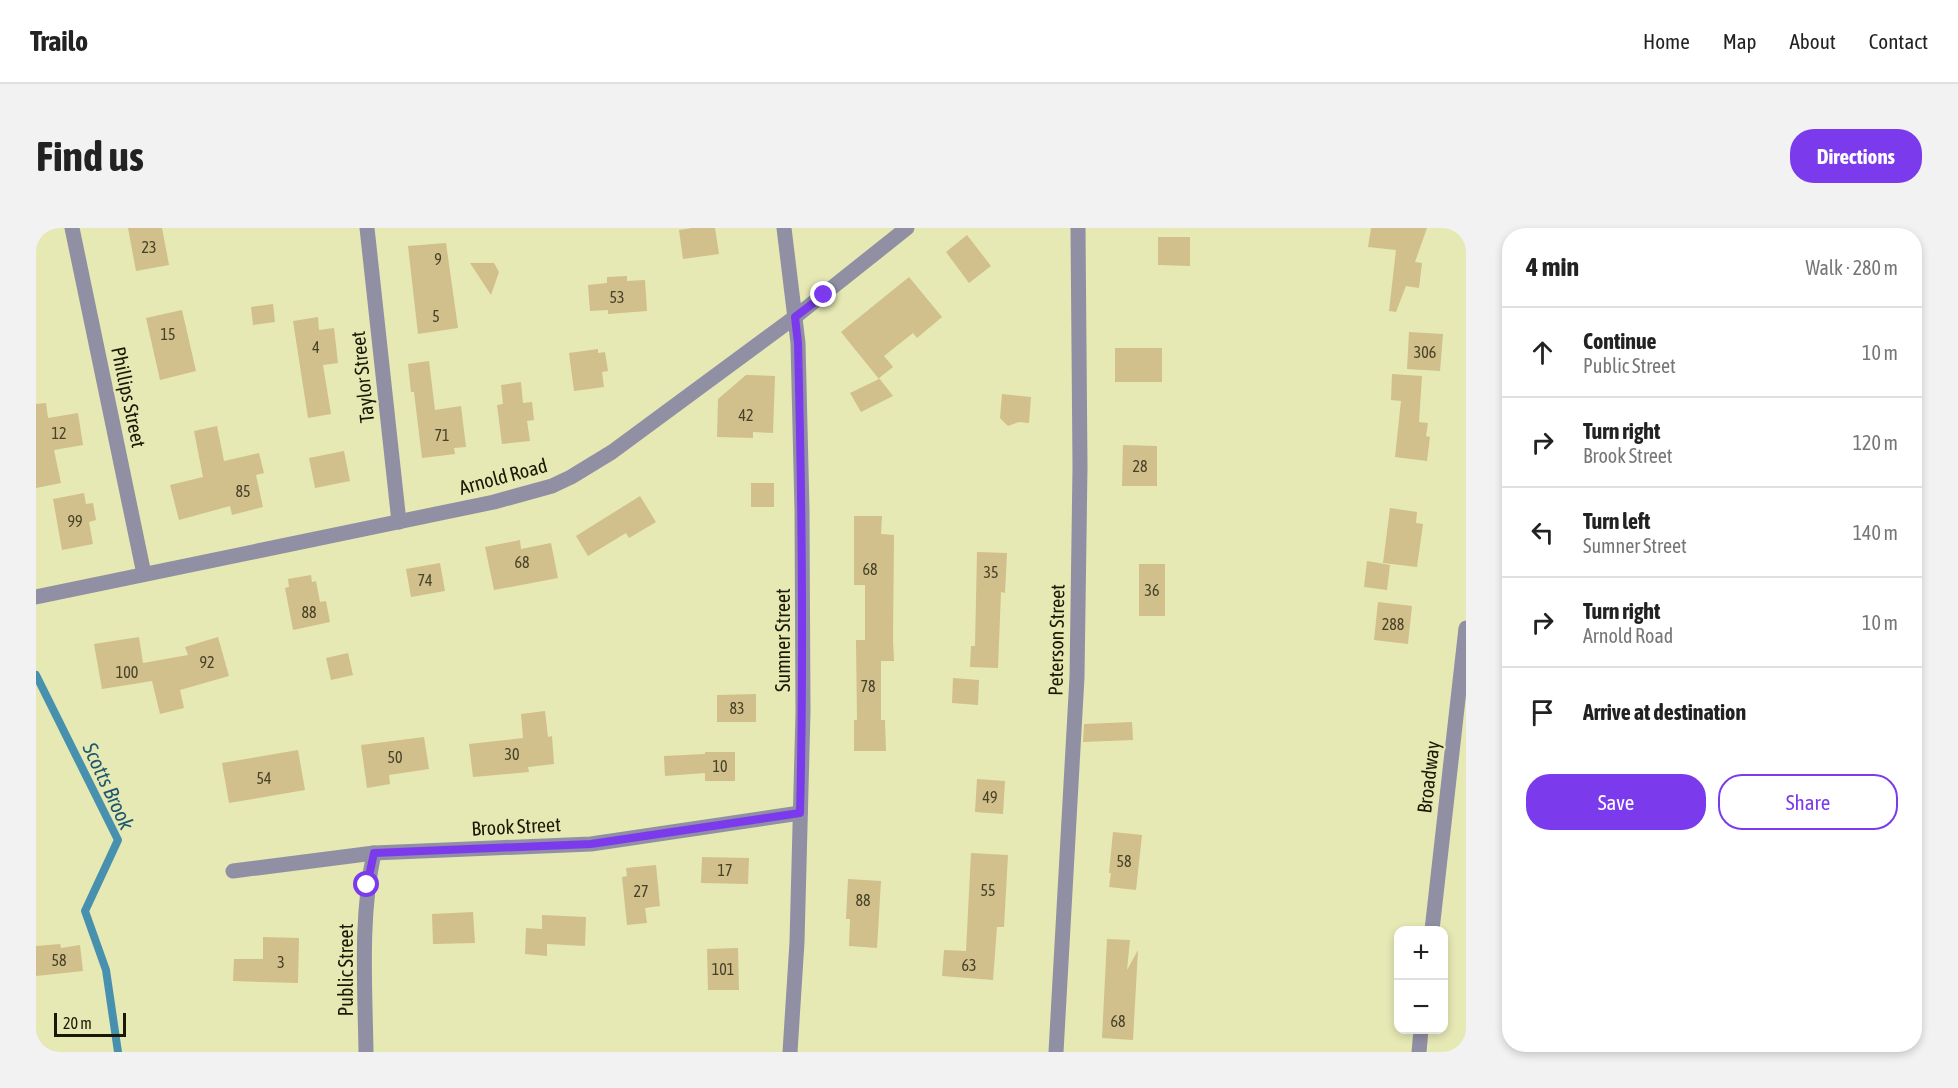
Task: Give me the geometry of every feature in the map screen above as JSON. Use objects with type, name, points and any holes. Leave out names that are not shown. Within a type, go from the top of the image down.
[{"type":"street","name":"Phillips Street","points":[[72,228],[144,574]]},
{"type":"street","name":"Taylor Street","points":[[367,228],[399,522]]},
{"type":"street","name":"Sumner Street","points":[[784,228],[798,343],[802,522],[803,712],[797,942],[790,1052]]},
{"type":"street","name":"Arnold Road","points":[[36,597],[527,494],[571,477],[612,452],[795,317],[907,228]]},
{"type":"street","name":"Peterson Street","points":[[1056,1052],[1077,677],[1080,467],[1078,228]]},
{"type":"street","name":"Broadway","points":[[1433,926],[1460,736],[1466,628]]},
{"type":"street","name":"Brook Street","points":[[233,871],[374,853],[591,844],[800,813]]},
{"type":"street","name":"Public Street","points":[[366,1052],[364,969],[367,885],[374,853]]},
{"type":"street","points":[[1419,1052],[1421,1034]]},
{"type":"building","points":[[128,228],[162,228],[169,265],[136,271]]},
{"type":"building","points":[[715,228],[719,254],[683,259],[679,230]]},
{"type":"building","points":[[1371,228],[1427,228],[1415,262],[1422,263],[1419,288],[1406,286],[1396,312],[1389,311],[1396,250],[1368,247]]},
{"type":"building","points":[[967,235],[991,266],[969,283],[946,252]]},
{"type":"building","points":[[1158,237],[1190,237],[1190,266],[1158,265]]},
{"type":"building","points":[[446,243],[458,328],[418,334],[408,246]]},
{"type":"building","points":[[470,263],[494,263],[499,272],[491,295]]},
{"type":"building","points":[[627,276],[627,281],[645,280],[647,311],[608,314],[608,310],[590,311],[588,285],[607,283],[607,277]]},
{"type":"building","points":[[909,277],[942,317],[917,338],[913,333],[884,356],[893,367],[879,378],[893,396],[861,412],[850,393],[879,379],[841,332]]},
{"type":"building","points":[[273,304],[275,322],[253,325],[251,307]]},
{"type":"building","points":[[182,310],[196,371],[160,380],[146,318]]},
{"type":"building","points":[[318,317],[319,330],[334,328],[338,363],[323,365],[331,414],[308,418],[293,321]]},
{"type":"building","points":[[1409,332],[1443,334],[1440,371],[1407,369]]},
{"type":"building","points":[[1115,348],[1162,348],[1162,382],[1115,382]]},
{"type":"building","points":[[598,349],[598,353],[605,352],[608,371],[602,372],[604,387],[574,391],[569,353]]},
{"type":"building","points":[[429,361],[435,410],[461,406],[466,447],[454,448],[455,454],[422,458],[414,392],[411,392],[408,364]]},
{"type":"building","points":[[1392,374],[1422,376],[1419,422],[1428,423],[1426,436],[1430,437],[1427,461],[1395,457],[1401,401],[1391,400]]},
{"type":"building","points":[[746,375],[775,376],[773,433],[753,432],[753,438],[717,437],[718,399]]},
{"type":"building","points":[[521,382],[523,403],[532,402],[534,420],[527,421],[530,441],[502,444],[497,405],[503,404],[501,385]]},
{"type":"building","points":[[1002,394],[1031,397],[1029,423],[1019,422],[1008,426],[1000,418]]},
{"type":"building","points":[[46,403],[48,418],[78,413],[83,445],[54,450],[61,483],[36,488],[36,404]]},
{"type":"building","points":[[217,426],[224,461],[259,453],[264,473],[256,475],[263,507],[232,515],[230,506],[179,520],[170,485],[203,477],[194,431]]},
{"type":"building","points":[[1123,445],[1157,446],[1157,486],[1122,486]]},
{"type":"building","points":[[344,451],[350,481],[315,488],[309,458]]},
{"type":"building","points":[[751,483],[774,483],[774,507],[751,507]]},
{"type":"building","points":[[84,493],[86,504],[93,503],[96,520],[89,522],[93,544],[62,550],[53,499]]},
{"type":"building","points":[[640,496],[656,522],[629,538],[626,533],[588,556],[576,536]]},
{"type":"building","points":[[1390,508],[1417,512],[1416,523],[1423,524],[1417,567],[1383,563]]},
{"type":"building","points":[[854,516],[882,516],[881,534],[894,535],[894,661],[881,661],[881,720],[885,720],[886,751],[854,751],[854,720],[857,720],[856,640],[865,640],[865,585],[854,585]]},
{"type":"building","points":[[520,540],[521,549],[551,543],[558,578],[494,590],[485,547]]},
{"type":"building","points":[[977,552],[1007,553],[1005,593],[1001,592],[998,668],[970,667],[971,646],[975,646]]},
{"type":"building","points":[[1367,561],[1390,565],[1387,590],[1364,587]]},
{"type":"building","points":[[440,563],[445,591],[411,597],[406,569]]},
{"type":"building","points":[[1139,564],[1165,564],[1165,616],[1139,616]]},
{"type":"building","points":[[311,575],[312,582],[316,581],[320,602],[326,601],[330,622],[293,630],[285,588],[289,587],[288,579]]},
{"type":"building","points":[[1378,602],[1412,606],[1408,644],[1374,640]]},
{"type":"building","points":[[139,637],[143,663],[188,655],[185,647],[218,637],[229,676],[180,690],[184,708],[160,714],[152,681],[102,689],[94,644]]},
{"type":"building","points":[[348,653],[353,675],[331,680],[326,658]]},
{"type":"building","points":[[953,678],[979,680],[978,705],[952,703]]},
{"type":"building","points":[[756,694],[756,722],[717,722],[717,695]]},
{"type":"building","points":[[545,711],[548,737],[552,736],[554,764],[528,767],[529,772],[473,777],[469,744],[523,738],[521,714]]},
{"type":"building","points":[[1132,722],[1133,740],[1083,742],[1084,724]]},
{"type":"building","points":[[424,737],[429,769],[389,775],[390,784],[367,788],[361,745]]},
{"type":"building","points":[[298,750],[305,790],[229,803],[222,763]]},
{"type":"building","points":[[705,752],[735,752],[735,781],[705,781],[705,773],[665,776],[664,756],[705,754]]},
{"type":"building","points":[[977,779],[1005,781],[1003,814],[975,812]]},
{"type":"building","points":[[1113,832],[1142,835],[1136,890],[1109,887]]},
{"type":"building","points":[[971,853],[1008,855],[1004,927],[997,927],[993,980],[942,976],[944,950],[966,951]]},
{"type":"building","points":[[702,857],[749,858],[748,884],[701,883]]},
{"type":"building","points":[[656,865],[660,906],[645,908],[647,923],[627,925],[622,877],[627,876],[626,868]]},
{"type":"building","points":[[848,879],[881,881],[877,948],[849,946],[850,919],[846,919]]},
{"type":"building","points":[[473,912],[475,943],[433,944],[432,914]]},
{"type":"building","points":[[542,915],[586,917],[585,946],[547,944],[547,956],[525,954],[526,928],[542,929]]},
{"type":"building","points":[[263,937],[299,938],[298,983],[233,981],[234,959],[263,959]]},
{"type":"building","points":[[1107,939],[1130,940],[1127,970],[1138,950],[1133,1040],[1102,1038]]},
{"type":"building","points":[[60,944],[61,948],[80,945],[83,971],[36,976],[36,946]]},
{"type":"building","points":[[738,948],[739,990],[708,990],[707,949]]},
{"type":"waterway","name":"Scotts Brook","points":[[36,675],[118,840],[85,911],[106,970],[118,1052]]},
{"type":"route","points":[[367,885],[374,853],[591,844],[800,813],[803,712],[802,510],[798,343],[795,317],[824,295]]}]
